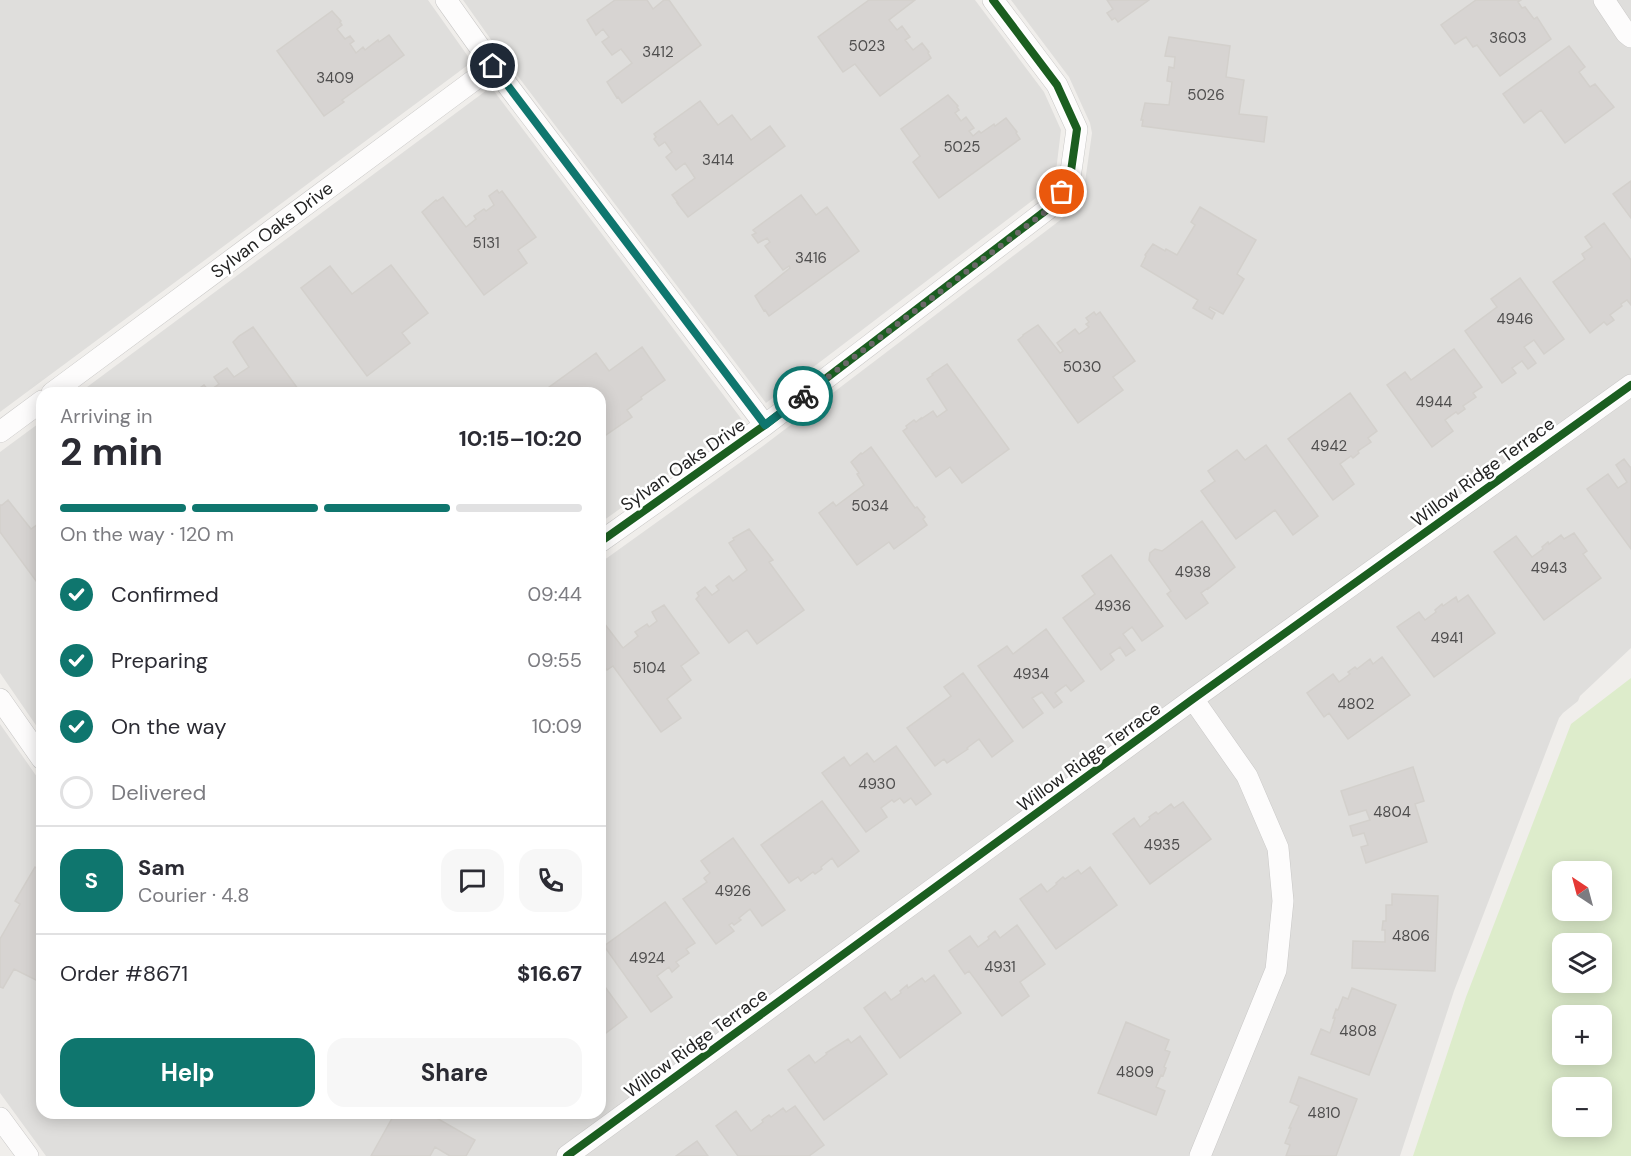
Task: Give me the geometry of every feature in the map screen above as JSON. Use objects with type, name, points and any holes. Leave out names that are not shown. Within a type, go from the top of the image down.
[{"type":"street","points":[[446,0],[493,66],[765,425]]},
{"type":"street","name":"Sylvan Oaks Drive","points":[[606,538],[765,425],[1053,206],[1070,178],[1077,129],[1057,85],[993,0]]},
{"type":"street","points":[[1604,0],[1631,37]]},
{"type":"street","name":"Sylvan Oaks Drive","points":[[60,387],[493,66]]},
{"type":"street","name":"Willow Ridge Terrace","points":[[567,1156],[1193,699],[1631,385]]},
{"type":"street","points":[[0,432],[36,405]]},
{"type":"street","points":[[0,699],[36,750]]},
{"type":"street","points":[[1193,699],[1246,776],[1278,848],[1283,901],[1276,970],[1200,1156]]},
{"type":"street","points":[[0,1118],[28,1156]]},
{"type":"shaded area","points":[[0,0],[428,0],[472,62],[0,412]]},
{"type":"shaded area","points":[[463,0],[975,0],[1044,92],[1061,130],[1056,171],[1041,194],[766,403],[504,58]]},
{"type":"shaded area","points":[[1011,0],[1631,0],[1631,648],[1559,718],[1454,991],[1400,1156],[46,1156],[0,1093],[0,724],[36,775],[36,1119],[606,1119],[606,559],[763,446],[1063,218],[1085,182],[1092,133],[1090,123],[1069,77]]},
{"type":"shaded area","points":[[491,87],[743,421],[606,519],[606,387],[87,387]]},
{"type":"shaded area","points":[[36,425],[36,725],[0,673],[0,452]]},
{"type":"green space","points":[[1631,678],[1631,1156],[1413,1156],[1466,997],[1571,724]]},
{"type":"building","points":[[615,0],[647,0],[653,9],[664,0],[669,0],[701,45],[622,103],[607,82],[632,63],[621,49],[612,55],[602,42],[609,37],[603,29],[596,35],[587,20]]},
{"type":"building","points":[[869,0],[915,0],[889,20],[897,30],[902,26],[910,37],[905,40],[913,50],[922,43],[931,58],[880,96],[855,64],[843,72],[818,37]]},
{"type":"building","points":[[1107,0],[1149,0],[1118,22],[1115,18],[1112,20],[1107,13],[1113,9]]},
{"type":"building","points":[[1476,0],[1521,0],[1518,2],[1522,8],[1525,7],[1534,19],[1537,17],[1551,39],[1500,76],[1477,45],[1473,47],[1466,37],[1455,44],[1441,25]]},
{"type":"building","points":[[332,11],[341,21],[342,25],[337,29],[345,39],[350,36],[354,41],[350,44],[356,53],[363,47],[365,50],[389,35],[404,55],[342,100],[344,102],[324,116],[277,51]]},
{"type":"building","points":[[1169,37],[1230,46],[1226,77],[1244,80],[1239,114],[1267,117],[1264,142],[1142,126],[1145,103],[1169,105],[1172,82],[1167,81],[1169,67],[1174,68],[1175,57],[1165,56]]},
{"type":"building","points":[[1569,46],[1585,67],[1579,72],[1590,87],[1595,84],[1614,107],[1565,143],[1541,110],[1524,123],[1503,94]]},
{"type":"building","points":[[948,95],[958,106],[959,110],[955,113],[961,121],[966,117],[974,128],[969,131],[973,136],[1006,118],[1020,139],[939,198],[913,162],[920,156],[901,129]]},
{"type":"building","points":[[700,101],[718,125],[732,115],[751,140],[770,126],[785,146],[688,217],[672,195],[695,178],[685,163],[676,170],[666,157],[672,152],[665,142],[659,146],[654,139],[656,137],[654,134]]},
{"type":"building","points":[[1631,181],[1631,218],[1613,194]]},
{"type":"building","points":[[497,190],[499,193],[502,191],[536,237],[518,250],[527,263],[484,295],[422,212],[443,197],[466,227],[476,219],[474,216],[494,205],[489,196]]},
{"type":"building","points":[[801,195],[816,215],[827,207],[859,251],[769,316],[755,296],[790,268],[789,266],[783,270],[765,246],[770,242],[767,238],[758,243],[752,235],[756,233],[753,230]]},
{"type":"building","points":[[1200,207],[1256,240],[1237,274],[1244,279],[1223,314],[1210,307],[1209,309],[1215,313],[1212,319],[1193,308],[1198,300],[1141,266],[1153,244],[1177,255],[1195,225],[1191,222]]},
{"type":"building","points":[[1604,223],[1631,260],[1631,305],[1627,300],[1621,304],[1622,306],[1610,315],[1614,320],[1607,325],[1604,322],[1590,333],[1553,282],[1585,259],[1582,254],[1592,247],[1585,237]]},
{"type":"building","points":[[391,265],[428,313],[402,333],[410,343],[367,376],[301,288],[330,266],[352,294]]},
{"type":"building","points":[[1520,278],[1564,339],[1544,354],[1534,340],[1524,347],[1536,363],[1528,369],[1522,361],[1512,368],[1516,373],[1502,383],[1465,331],[1497,307],[1491,299]]},
{"type":"building","points":[[1094,312],[1096,315],[1100,312],[1135,361],[1113,377],[1123,390],[1078,423],[1018,340],[1038,325],[1060,353],[1063,351],[1057,343],[1075,329],[1079,334],[1089,327],[1086,324],[1089,322],[1086,318]]},
{"type":"building","points":[[253,327],[297,387],[215,387],[219,384],[214,377],[227,368],[234,377],[249,367],[233,342]]},
{"type":"building","points":[[642,347],[665,380],[627,410],[632,417],[606,435],[606,387],[549,387],[596,353],[609,371]]},
{"type":"building","points":[[1454,349],[1482,387],[1473,393],[1476,397],[1463,406],[1465,409],[1445,420],[1453,431],[1432,447],[1387,385],[1405,372],[1411,380]]},
{"type":"building","points":[[947,364],[1009,449],[962,483],[950,467],[936,477],[903,431],[914,420],[916,422],[933,411],[937,417],[947,410],[927,379]]},
{"type":"building","points":[[1350,393],[1377,431],[1368,438],[1371,442],[1358,451],[1359,453],[1340,464],[1354,484],[1333,500],[1288,439]]},
{"type":"building","points":[[1266,445],[1318,516],[1293,535],[1275,510],[1236,539],[1201,491],[1215,481],[1208,471],[1237,450],[1245,460]]},
{"type":"building","points":[[871,447],[915,508],[917,507],[925,517],[923,519],[927,525],[894,549],[889,542],[857,565],[819,513],[833,502],[836,506],[864,485],[851,462]]},
{"type":"building","points":[[1624,459],[1631,467],[1631,549],[1587,489],[1608,474],[1618,488],[1627,482],[1616,465]]},
{"type":"building","points":[[8,500],[31,529],[36,525],[36,581],[0,532],[0,505]]},
{"type":"building","points":[[1202,521],[1235,567],[1201,593],[1208,603],[1186,619],[1167,594],[1171,591],[1149,560],[1150,553],[1155,549],[1162,551]]},
{"type":"building","points":[[749,529],[773,560],[769,562],[804,610],[757,644],[747,630],[729,643],[696,599],[699,596],[697,593],[705,587],[712,595],[719,590],[716,586],[729,576],[733,581],[747,570],[729,543],[734,540],[733,538]]},
{"type":"building","points":[[1574,533],[1587,551],[1583,554],[1601,578],[1544,620],[1494,552],[1516,536],[1532,557],[1548,542],[1549,544],[1561,535],[1564,539]]},
{"type":"building","points":[[1111,555],[1163,626],[1142,641],[1132,627],[1123,634],[1135,650],[1126,656],[1120,647],[1110,654],[1114,660],[1101,670],[1063,618],[1095,594],[1082,576]]},
{"type":"building","points":[[1468,595],[1495,633],[1434,677],[1397,627],[1419,612],[1425,620],[1442,604],[1443,606],[1456,597],[1458,602]]},
{"type":"building","points":[[664,605],[699,653],[681,666],[691,680],[667,699],[681,718],[661,732],[613,666],[606,669],[606,626],[623,648],[638,636],[635,632],[657,621],[652,612]]},
{"type":"building","points":[[1046,629],[1084,681],[1071,691],[1066,685],[1055,693],[1062,702],[1054,708],[1042,692],[1032,698],[1043,713],[1023,728],[978,666],[1007,646],[1013,654]]},
{"type":"building","points":[[1382,657],[1410,695],[1348,739],[1329,713],[1324,717],[1307,693],[1333,674],[1339,682],[1355,667],[1357,669],[1370,659],[1373,664]]},
{"type":"building","points":[[963,673],[1013,741],[992,757],[979,739],[947,763],[944,759],[935,766],[907,728],[951,696],[944,687]]},
{"type":"building","points":[[896,746],[931,794],[916,805],[911,798],[904,803],[900,798],[894,802],[892,800],[881,808],[887,817],[866,832],[822,773],[844,757],[850,766],[867,753],[874,762]]},
{"type":"building","points":[[1413,767],[1424,801],[1415,804],[1427,842],[1366,863],[1361,847],[1368,845],[1364,833],[1353,836],[1350,826],[1370,820],[1366,810],[1349,815],[1341,791]]},
{"type":"building","points":[[822,801],[859,851],[838,867],[832,858],[815,874],[813,872],[801,881],[798,877],[789,883],[761,845]]},
{"type":"building","points":[[1183,802],[1211,839],[1150,884],[1113,834],[1134,818],[1140,827],[1156,812],[1158,814],[1171,804],[1174,808]]},
{"type":"building","points":[[733,838],[785,910],[762,926],[750,909],[739,918],[741,920],[734,925],[732,923],[729,925],[734,931],[716,944],[683,899],[707,882],[704,878],[710,873],[701,861]]},
{"type":"building","points":[[35,867],[36,980],[14,969],[3,988],[0,987],[0,939],[20,904],[15,901]]},
{"type":"building","points":[[1090,867],[1117,905],[1056,949],[1020,899],[1041,884],[1047,892],[1063,877],[1065,879],[1078,870],[1081,874]]},
{"type":"building","points":[[1392,894],[1438,896],[1435,971],[1352,968],[1353,941],[1385,942],[1385,930],[1382,930],[1383,921],[1386,921],[1386,905],[1392,905]]},
{"type":"building","points":[[665,902],[695,943],[686,949],[689,953],[676,962],[679,966],[672,972],[669,967],[657,976],[672,997],[651,1012],[606,949],[606,945]]},
{"type":"building","points":[[1017,925],[1045,964],[1020,982],[1029,996],[1002,1016],[969,971],[965,974],[949,951],[970,936],[978,947],[995,931],[1000,938]]},
{"type":"building","points":[[934,975],[961,1013],[900,1058],[864,1008],[885,992],[891,1000],[907,985],[908,988],[922,978],[925,982]]},
{"type":"building","points":[[606,988],[627,1017],[606,1033]]},
{"type":"building","points":[[1352,988],[1396,1005],[1369,1075],[1311,1054],[1321,1029],[1330,1033],[1336,1009],[1338,1010],[1343,997],[1348,999]]},
{"type":"building","points":[[1126,1022],[1169,1040],[1165,1050],[1170,1052],[1164,1067],[1166,1068],[1156,1087],[1165,1091],[1156,1115],[1098,1093]]},
{"type":"building","points":[[860,1036],[887,1074],[824,1120],[788,1070],[809,1055],[815,1063],[848,1039],[851,1043]]},
{"type":"building","points":[[1299,1077],[1357,1099],[1336,1156],[1286,1156],[1290,1145],[1285,1143],[1299,1106],[1290,1102]]},
{"type":"building","points":[[795,1106],[824,1145],[809,1156],[738,1156],[716,1126],[736,1111],[751,1131],[769,1115],[771,1117],[783,1108],[786,1112]]},
{"type":"building","points":[[392,1119],[438,1119],[475,1140],[466,1156],[450,1156],[435,1147],[430,1156],[371,1156]]},
{"type":"building","points":[[697,1141],[708,1156],[676,1156]]},
{"type":"cycle path","points":[[606,538],[765,425],[1053,205],[1070,178],[1077,129],[1057,85],[993,0]]},
{"type":"cycle path","points":[[567,1156],[1193,699],[1631,385]]},
{"type":"way so far","points":[[803,396],[1053,206],[1062,192]]},
{"type":"route","points":[[493,66],[765,425],[803,396]]}]
